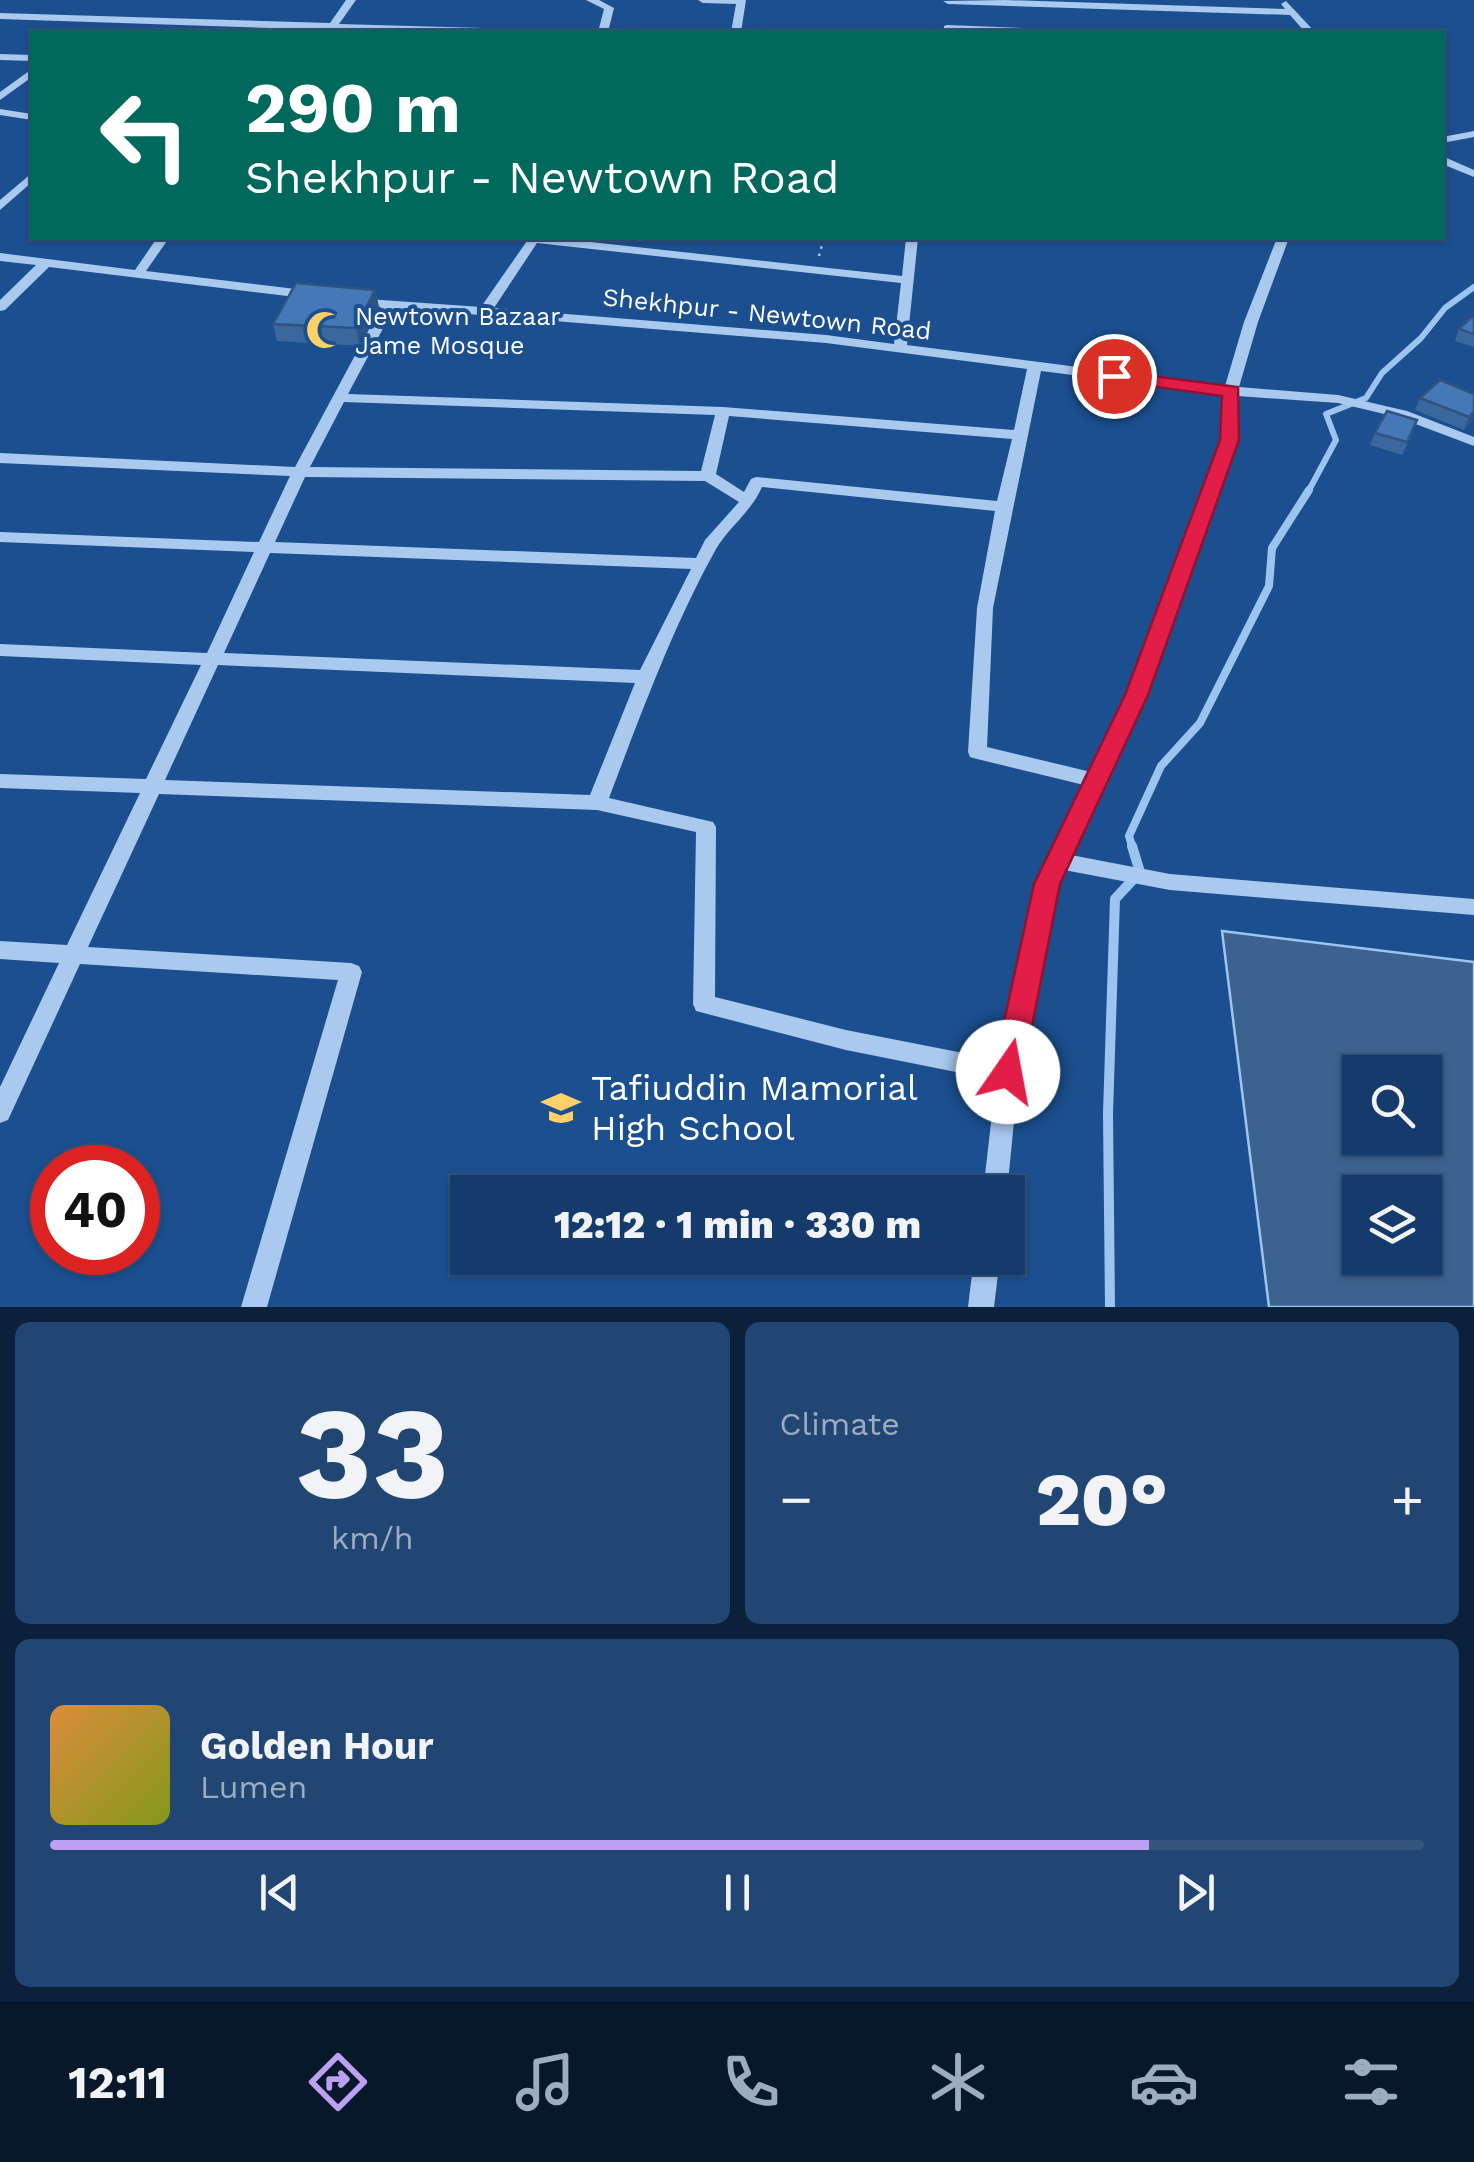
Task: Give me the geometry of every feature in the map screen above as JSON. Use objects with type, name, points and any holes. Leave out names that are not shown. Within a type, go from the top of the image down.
[{"type":"street","points":[[332,27],[352,0]]},
{"type":"street","points":[[591,0],[609,8],[604,30]]},
{"type":"street","points":[[704,0],[741,0],[736,30]]},
{"type":"street","points":[[946,30],[948,0],[1293,12]]},
{"type":"street","points":[[1283,0],[1308,30]]},
{"type":"street","points":[[0,16],[240,28],[378,30]]},
{"type":"street","points":[[167,30],[176,22]]},
{"type":"street","points":[[0,57],[30,58]]},
{"type":"street","points":[[0,96],[30,74]]},
{"type":"street","points":[[0,112],[30,117]]},
{"type":"street","points":[[1445,139],[1474,134]]},
{"type":"street","points":[[1445,160],[1474,174]]},
{"type":"street","points":[[0,206],[30,178]]},
{"type":"street","points":[[140,271],[161,240]]},
{"type":"street","points":[[485,311],[533,240]]},
{"type":"street","points":[[550,240],[907,280]]},
{"type":"street","points":[[649,252],[655,240]]},
{"type":"street","points":[[900,349],[912,240]]},
{"type":"street","points":[[996,1175],[1008,1072],[1047,884],[1136,695],[1230,440],[1231,391],[1280,240]]},
{"type":"street","name":"Shekhpur - Newtown Road","points":[[0,256],[389,304],[900,349],[1231,391],[1338,399],[1402,414],[1474,442]]},
{"type":"street","points":[[0,307],[46,264]]},
{"type":"street","points":[[0,1112],[300,472],[389,304]]},
{"type":"street","points":[[1035,366],[985,608],[977,752],[1096,780]]},
{"type":"street","points":[[340,398],[723,411],[1020,435]]},
{"type":"street","points":[[708,476],[723,411]]},
{"type":"street","points":[[0,458],[300,472],[708,476],[748,500]]},
{"type":"street","points":[[598,803],[646,677],[701,564],[711,544],[748,500],[756,482],[1004,507]]},
{"type":"street","points":[[0,537],[701,564]]},
{"type":"street","points":[[0,650],[646,677]]},
{"type":"street","points":[[0,781],[598,803],[706,827],[704,1004],[846,1040],[1008,1072]]},
{"type":"street","points":[[1058,860],[1170,882],[1474,908]]},
{"type":"street","points":[[0,950],[351,972],[254,1307]]},
{"type":"street","points":[[982,1307],[985,1275]]},
{"type":"water","points":[[1222,931],[1474,962],[1474,1307],[1269,1307]]},
{"type":"building","points":[[296,283],[375,290],[356,328],[273,324]]},
{"type":"building","points":[[1474,318],[1474,334],[1459,329]]},
{"type":"building","points":[[1440,380],[1474,394],[1474,412],[1469,417],[1420,398]]},
{"type":"building","points":[[1387,411],[1417,420],[1407,442],[1375,433]]},
{"type":"waterway","points":[[1308,492],[1336,440],[1326,414],[1366,398],[1382,373],[1421,338],[1445,308],[1474,287]]},
{"type":"waterway","points":[[1133,849],[1129,836],[1161,766],[1200,723],[1269,586],[1272,548],[1309,490]]},
{"type":"waterway","points":[[1110,1307],[1108,1113],[1115,899],[1140,872],[1132,846]]},
{"type":"place","name":"Newtown Bazaar Jame Mosque","points":[[325,330]]},
{"type":"place","name":"Tafiuddin Mamorial High School","points":[[561,1108]]},
{"type":"route","points":[[1008,1072],[1047,884],[1136,695],[1230,440],[1231,391],[1114,376]]}]
